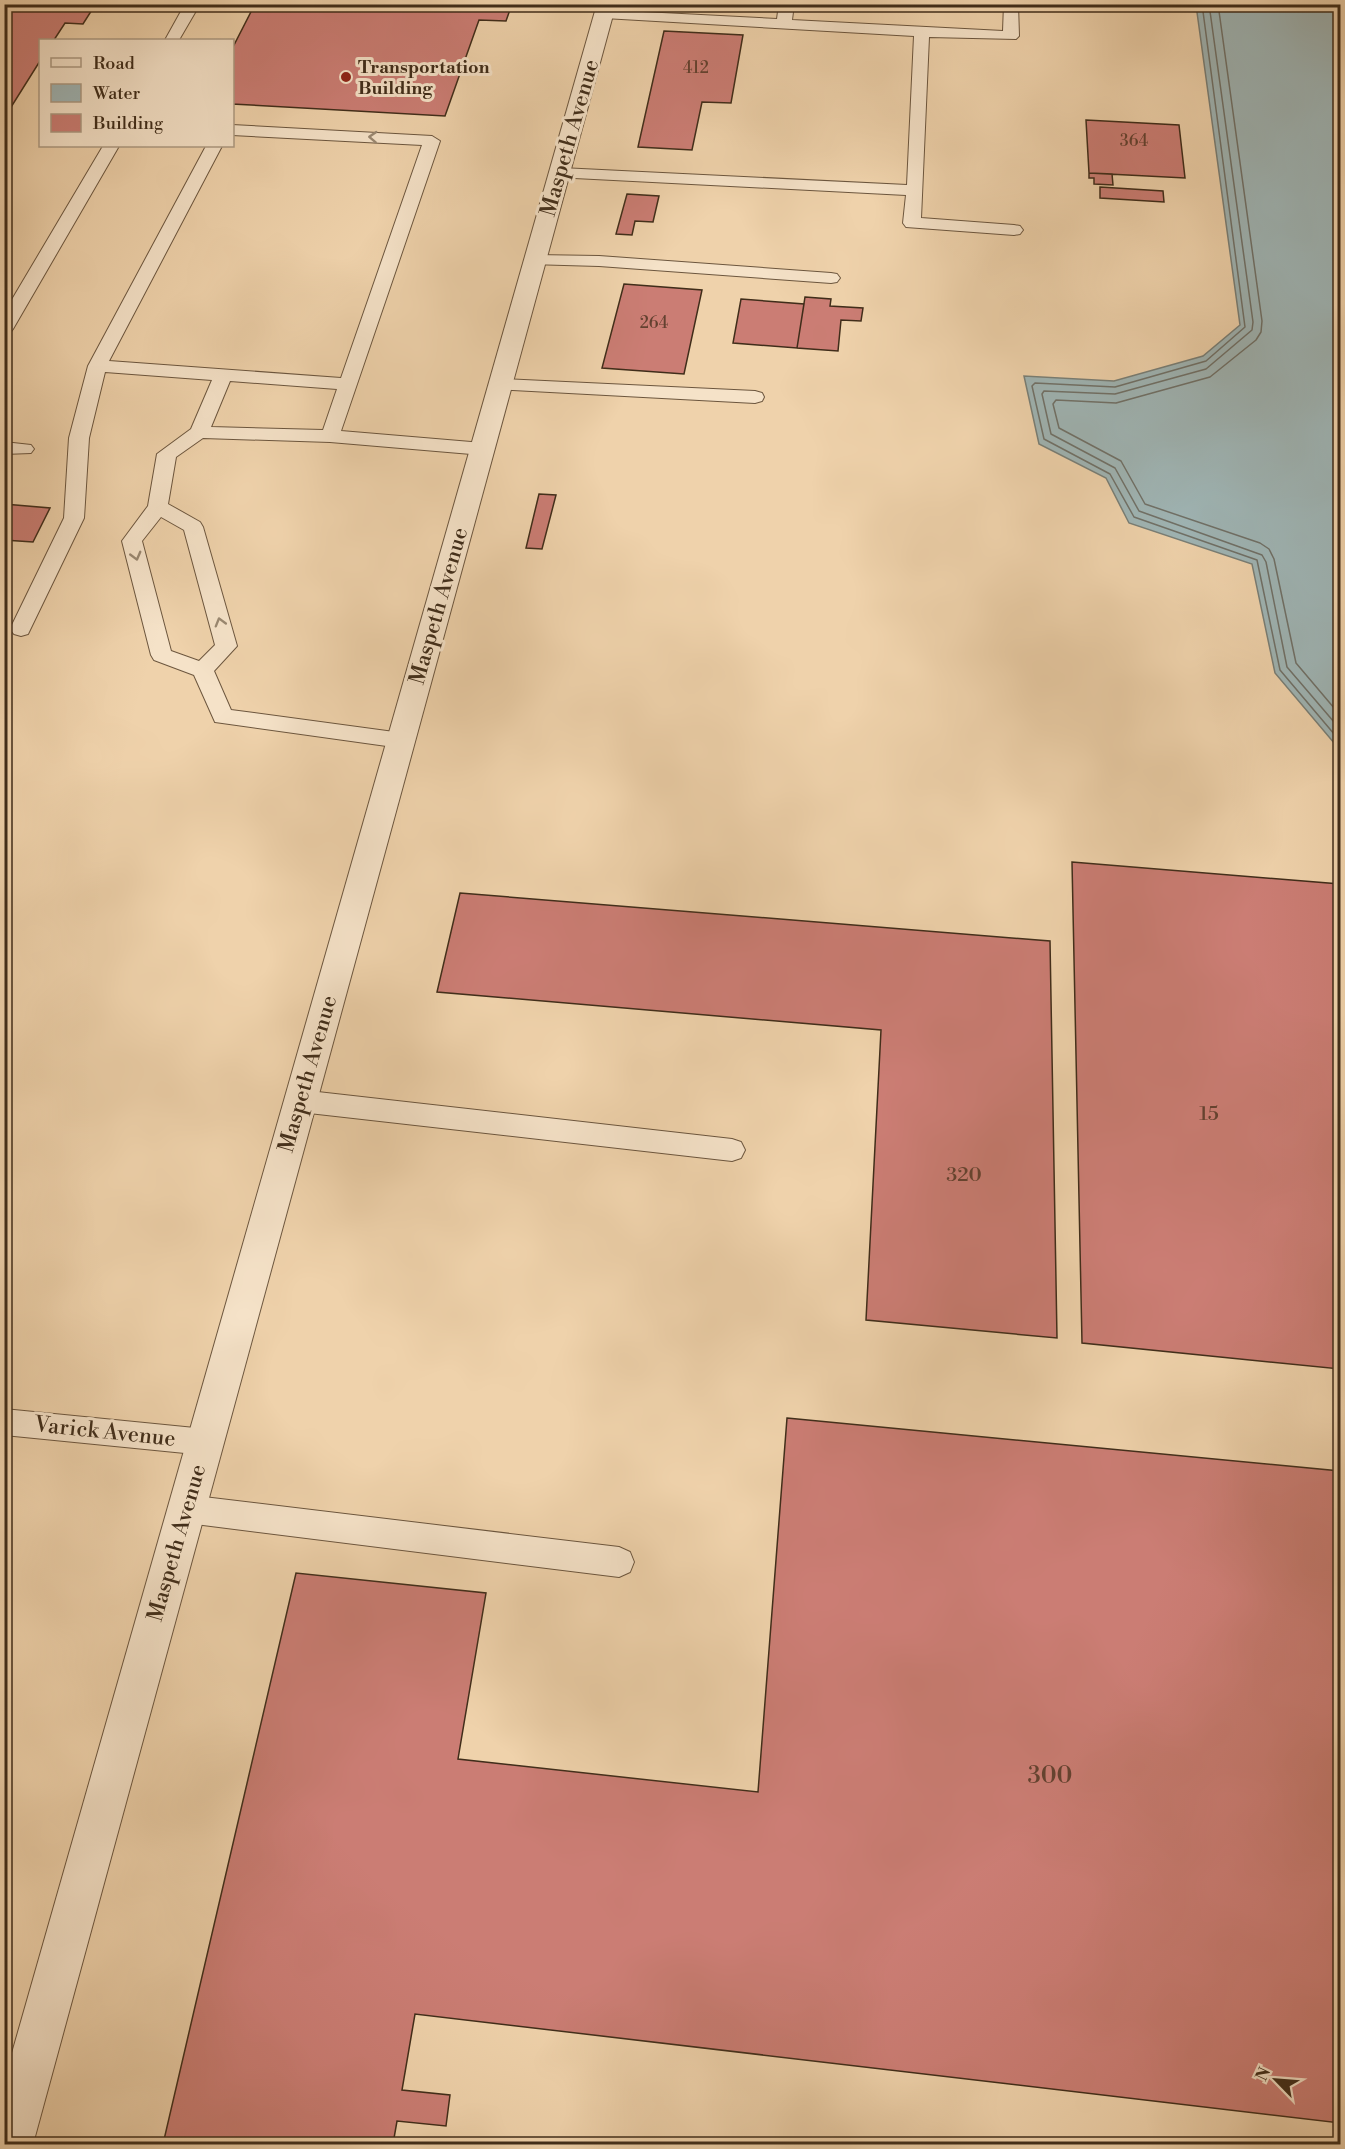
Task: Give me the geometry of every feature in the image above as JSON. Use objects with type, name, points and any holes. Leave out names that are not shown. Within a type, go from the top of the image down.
[{"type":"street","name":"Maspeth Avenue","points":[[10,2145],[606,9]]},
{"type":"lane","points":[[173,39],[193,4]]},
{"type":"lane","points":[[784,24],[787,4]]},
{"type":"lane","points":[[606,9],[784,24],[1011,36],[1011,4]]},
{"type":"lane","points":[[922,32],[912,223],[1014,230]]},
{"type":"lane","points":[[234,129],[432,141],[330,436]]},
{"type":"lane","points":[[4,329],[110,147]]},
{"type":"lane","points":[[21,629],[74,518],[79,438],[97,366],[213,147]]},
{"type":"lane","points":[[561,173],[915,190]]},
{"type":"lane","points":[[535,261],[599,261],[831,278]]},
{"type":"lane","points":[[97,366],[348,384]]},
{"type":"lane","points":[[223,375],[199,432],[167,454],[158,507],[132,541],[162,655],[203,670],[223,717],[401,740]]},
{"type":"lane","points":[[501,385],[755,397]]},
{"type":"lane","points":[[199,432],[330,436],[483,449]]},
{"type":"lane","points":[[158,507],[193,527],[226,646],[203,670]]},
{"type":"lane","points":[[300,1101],[732,1150]]},
{"type":"lane","name":"Varick Avenue","points":[[4,1422],[205,1442]]},
{"type":"lane","points":[[187,1509],[619,1562]]},
{"type":"water","points":[[1196,5],[1340,5],[1340,750],[1275,673],[1252,564],[1129,523],[1106,478],[1039,444],[1024,376],[1114,381],[1203,356],[1240,325]]},
{"type":"building","points":[[4,4],[122,4],[120,7],[95,5],[83,24],[65,23],[55,39],[39,39],[39,63],[8,112],[4,112]]},
{"type":"building","name":"Transportation Building","points":[[255,4],[512,4],[506,21],[479,20],[445,116],[234,104],[234,45]]},
{"type":"building","points":[[664,31],[743,35],[731,103],[702,102],[692,150],[638,147]]},
{"type":"building","points":[[1086,120],[1179,125],[1185,178],[1089,173]]},
{"type":"building","points":[[1089,173],[1112,174],[1113,185],[1094,184],[1094,178],[1089,178]]},
{"type":"building","points":[[1100,187],[1163,191],[1164,202],[1100,198]]},
{"type":"building","points":[[627,194],[659,196],[653,222],[635,221],[632,235],[616,234]]},
{"type":"building","points":[[624,284],[702,290],[684,374],[602,368]]},
{"type":"building","points":[[805,297],[831,299],[830,306],[863,308],[861,321],[841,320],[838,351],[797,348]]},
{"type":"building","points":[[741,299],[804,304],[797,348],[733,343]]},
{"type":"building","points":[[539,494],[556,495],[542,549],[526,548]]},
{"type":"building","points":[[4,504],[50,508],[33,542],[4,540]]},
{"type":"building","points":[[1072,862],[1340,884],[1340,1369],[1082,1343]]},
{"type":"building","points":[[460,893],[1050,941],[1057,1338],[866,1320],[881,1030],[437,992]]},
{"type":"building","points":[[787,1418],[1340,1471],[1340,2123],[415,2014],[402,2090],[450,2095],[446,2126],[397,2121],[393,2144],[163,2144],[296,1573],[486,1593],[458,1759],[758,1792]]},
{"type":"place","name":"Transportation Building","points":[[346,77]]}]
